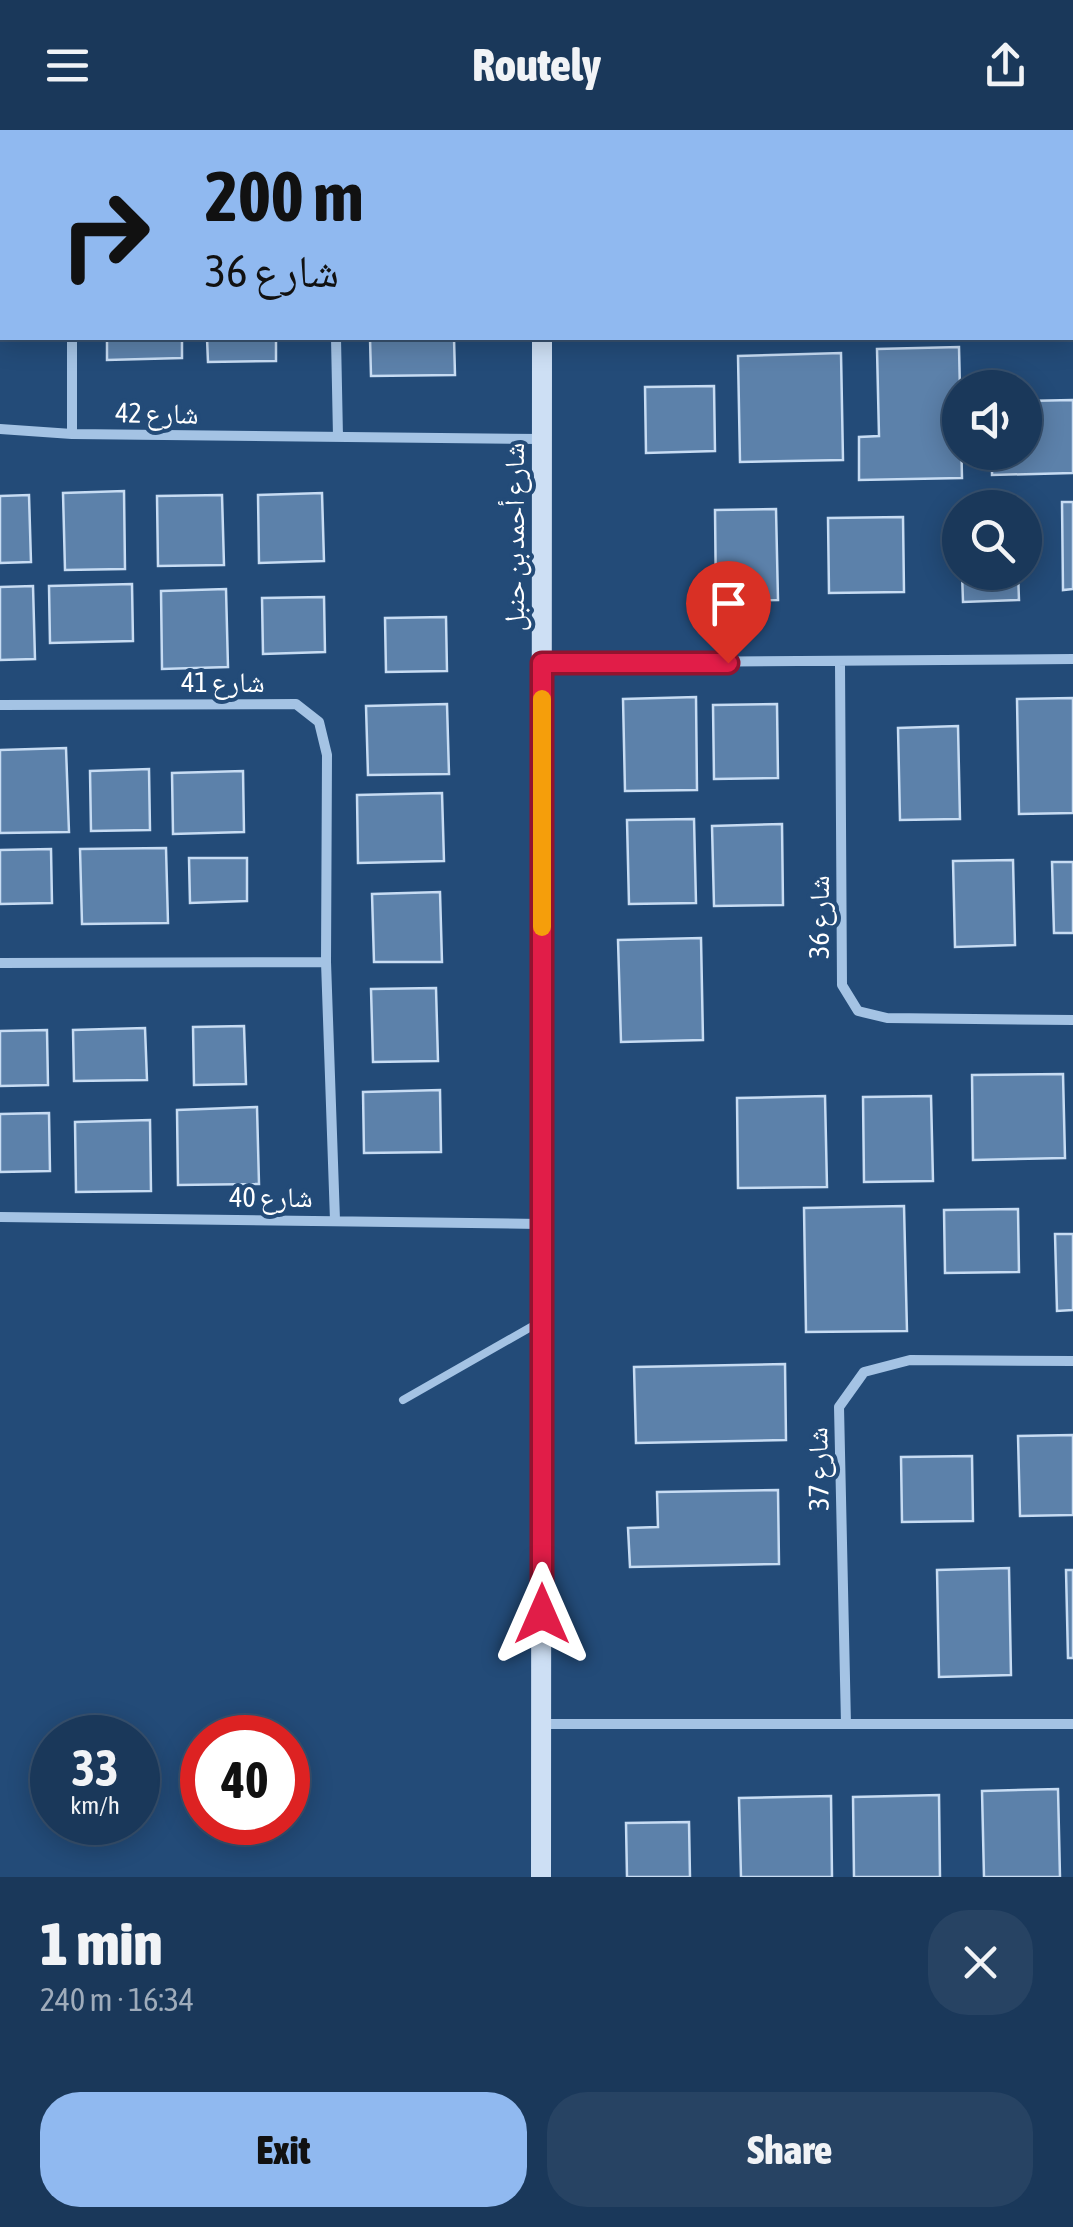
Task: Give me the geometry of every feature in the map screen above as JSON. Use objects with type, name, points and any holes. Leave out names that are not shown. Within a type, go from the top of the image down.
[{"type":"street","points":[[72,340],[72,434]]},
{"type":"street","points":[[336,340],[338,437]]},
{"type":"street","name":"شارع أحمد بن حنبل","points":[[541,1877],[542,340]]},
{"type":"street","name":"شارع 42","points":[[0,429],[72,434],[542,439]]},
{"type":"street","points":[[542,663],[1073,659]]},
{"type":"street","name":"شارع 36","points":[[840,663],[842,985],[858,1011],[887,1018],[1073,1020]]},
{"type":"street","name":"شارع 41","points":[[0,705],[296,704],[319,722],[328,756],[326,962],[335,1220]]},
{"type":"street","points":[[0,963],[326,962]]},
{"type":"street","name":"شارع 40","points":[[0,1217],[542,1224]]},
{"type":"street","name":"شارع 37","points":[[846,1724],[839,1408],[864,1372],[910,1360],[1073,1361]]},
{"type":"street","points":[[542,1724],[1073,1724]]},
{"type":"lane","points":[[403,1400],[542,1321]]},
{"type":"building","points":[[107,340],[182,340],[182,358],[107,360]]},
{"type":"building","points":[[207,340],[276,340],[276,361],[208,362]]},
{"type":"building","points":[[370,340],[454,340],[455,375],[371,376]]},
{"type":"building","points":[[959,347],[960,370],[942,370],[942,470],[962,470],[962,478],[859,480],[859,437],[879,436],[877,349]]},
{"type":"building","points":[[841,353],[843,460],[740,462],[738,356]]},
{"type":"building","points":[[714,386],[715,451],[646,453],[645,387]]},
{"type":"building","points":[[1073,400],[1073,473],[992,475],[992,470],[1042,470],[1042,401]]},
{"type":"building","points":[[124,491],[125,569],[65,570],[63,493]]},
{"type":"building","points":[[322,493],[324,561],[259,563],[258,495]]},
{"type":"building","points":[[29,495],[31,562],[0,563],[0,496]]},
{"type":"building","points":[[222,495],[224,565],[158,566],[157,496]]},
{"type":"building","points":[[1062,502],[1073,502],[1073,589],[1063,590]]},
{"type":"building","points":[[776,509],[778,600],[716,601],[715,510]]},
{"type":"building","points":[[903,517],[904,592],[829,593],[828,518]]},
{"type":"building","points":[[132,584],[133,641],[50,643],[49,586]]},
{"type":"building","points":[[33,586],[35,659],[0,660],[0,587]]},
{"type":"building","points":[[226,589],[228,667],[162,669],[161,591]]},
{"type":"building","points":[[963,590],[1019,590],[1019,600],[963,602]]},
{"type":"building","points":[[324,597],[325,652],[263,654],[262,598]]},
{"type":"building","points":[[446,617],[447,671],[386,672],[385,618]]},
{"type":"building","points":[[696,697],[697,790],[625,791],[623,699]]},
{"type":"building","points":[[1073,698],[1073,813],[1019,814],[1017,699]]},
{"type":"building","points":[[447,704],[449,774],[368,775],[366,706]]},
{"type":"building","points":[[777,704],[778,778],[714,779],[713,705]]},
{"type":"building","points":[[958,726],[960,819],[900,820],[898,728]]},
{"type":"building","points":[[66,748],[69,832],[0,833],[0,750]]},
{"type":"building","points":[[149,769],[150,830],[91,831],[90,771]]},
{"type":"building","points":[[243,771],[244,832],[173,834],[172,773]]},
{"type":"building","points":[[442,793],[444,861],[358,863],[357,795]]},
{"type":"building","points":[[694,819],[696,903],[629,904],[627,820]]},
{"type":"building","points":[[782,824],[783,905],[714,906],[712,826]]},
{"type":"building","points":[[166,848],[168,923],[82,924],[80,849]]},
{"type":"building","points":[[51,849],[52,903],[0,904],[0,850]]},
{"type":"building","points":[[189,858],[247,858],[247,901],[190,903]]},
{"type":"building","points":[[1013,860],[1015,945],[955,947],[953,861]]},
{"type":"building","points":[[1052,862],[1073,862],[1073,933],[1054,933]]},
{"type":"building","points":[[440,892],[442,962],[374,962],[372,894]]},
{"type":"building","points":[[701,938],[703,1040],[621,1042],[618,940]]},
{"type":"building","points":[[436,988],[438,1061],[373,1062],[371,989]]},
{"type":"building","points":[[244,1026],[246,1084],[194,1085],[193,1027]]},
{"type":"building","points":[[145,1028],[147,1080],[74,1081],[73,1030]]},
{"type":"building","points":[[47,1030],[48,1085],[0,1086],[0,1031]]},
{"type":"building","points":[[1063,1074],[1065,1158],[973,1160],[972,1075]]},
{"type":"building","points":[[440,1090],[441,1152],[364,1153],[363,1092]]},
{"type":"building","points":[[825,1096],[827,1187],[738,1188],[737,1098]]},
{"type":"building","points":[[931,1096],[933,1181],[864,1182],[863,1097]]},
{"type":"building","points":[[257,1107],[259,1184],[178,1185],[177,1110]]},
{"type":"building","points":[[49,1113],[50,1171],[0,1172],[0,1114]]},
{"type":"building","points":[[150,1120],[151,1191],[76,1192],[75,1122]]},
{"type":"building","points":[[904,1206],[907,1331],[806,1332],[804,1208]]},
{"type":"building","points":[[1018,1209],[1019,1272],[945,1273],[944,1210]]},
{"type":"building","points":[[1055,1234],[1073,1234],[1073,1310],[1057,1311]]},
{"type":"building","points":[[785,1364],[786,1440],[636,1443],[634,1367]]},
{"type":"building","points":[[1073,1435],[1073,1515],[1020,1516],[1018,1436]]},
{"type":"building","points":[[972,1456],[973,1521],[902,1522],[901,1457]]},
{"type":"building","points":[[778,1490],[779,1564],[630,1567],[628,1528],[658,1527],[657,1492]]},
{"type":"building","points":[[1009,1568],[1011,1675],[939,1677],[937,1570]]},
{"type":"building","points":[[1066,1570],[1073,1570],[1073,1658],[1068,1658]]},
{"type":"building","points":[[1058,1789],[1060,1877],[984,1877],[982,1791]]},
{"type":"building","points":[[939,1795],[940,1877],[854,1877],[853,1797]]},
{"type":"building","points":[[831,1796],[832,1877],[741,1877],[739,1798]]},
{"type":"building","points":[[689,1822],[690,1877],[627,1877],[626,1823]]},
{"type":"slow traffic","points":[[542,699],[542,927]]},
{"type":"route","points":[[542,1614],[542,663],[728,663]]}]
